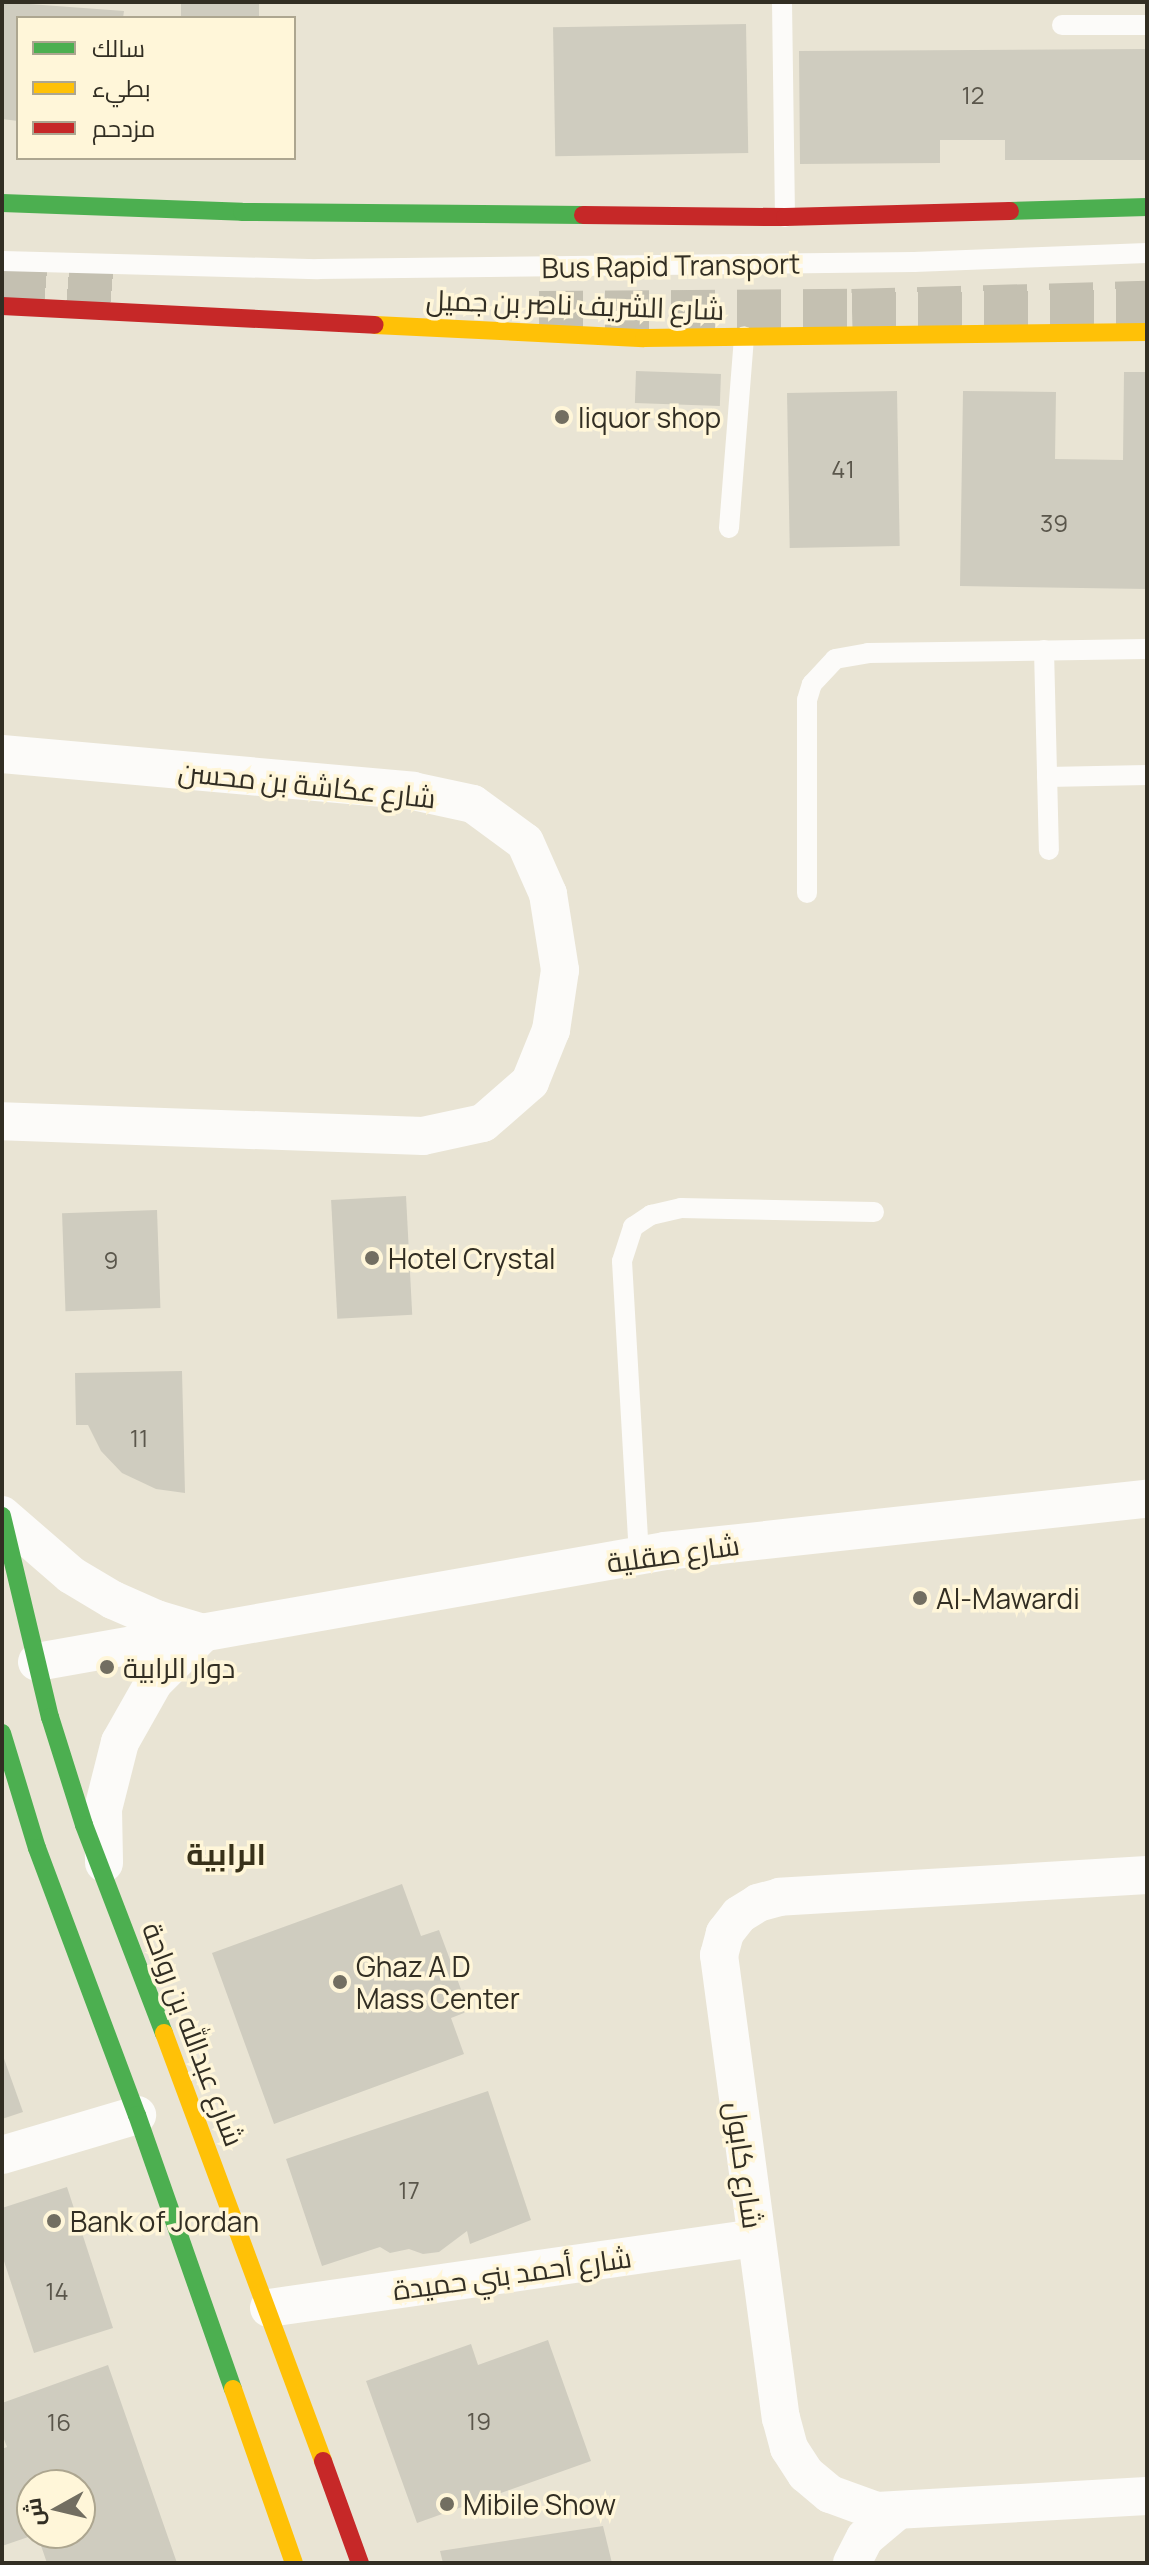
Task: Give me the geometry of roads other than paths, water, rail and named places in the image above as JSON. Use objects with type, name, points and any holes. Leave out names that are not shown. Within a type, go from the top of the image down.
[{"type":"main road","points":[[2,203],[242,212],[785,217],[1147,207]]},
{"type":"main road","name":"شارع الشريف ناصر بن جميل","points":[[2,306],[644,338],[1147,332]]},
{"type":"main road","name":"شارع عبدالله بن رواحة","points":[[2,1516],[25,1665],[269,2308],[360,2563]]},
{"type":"main road","points":[[2,1733],[59,1905],[137,2115],[294,2563]]},
{"type":"main road","points":[[26,1870],[59,1905]]},
{"type":"street","name":"شارع عكاشة بن محسن","points":[[2,754],[413,791],[473,804],[525,842],[548,894],[560,970],[551,1030],[530,1082],[483,1123],[423,1136],[2,1121]]},
{"type":"street","name":"شارع صقلية","points":[[25,1665],[639,1556],[1147,1499]]},
{"type":"street","name":"شارع صقلية","points":[[2,1516],[35,1547],[81,1581],[156,1619],[203,1633]]},
{"type":"street","points":[[104,1878],[103,1809],[120,1742],[154,1682],[203,1633]]},
{"type":"street","name":"شارع كابول","points":[[1147,1875],[780,1897],[758,1903],[739,1915],[725,1933],[719,1955],[781,2418],[789,2448],[806,2474],[830,2494],[858,2507],[897,2511],[1147,2496]]},
{"type":"street","points":[[2,2155],[137,2115]]},
{"type":"street","name":"شارع أحمد بني حميدة","points":[[269,2308],[755,2238]]},
{"type":"street","points":[[852,2563],[865,2538],[897,2511]]},
{"type":"lane","points":[[782,2],[785,217]]},
{"type":"lane","points":[[1062,25],[1147,25]]},
{"type":"lane","name":"Bus Rapid Transport","points":[[2,261],[318,269],[914,262],[1147,253]]},
{"type":"lane","points":[[729,528],[744,337]]},
{"type":"lane","points":[[807,893],[806,717],[812,684],[822,670],[851,654],[1147,649]]},
{"type":"lane","points":[[1044,650],[1049,850]]},
{"type":"lane","points":[[1047,777],[1147,775]]},
{"type":"lane","points":[[639,1556],[622,1261],[633,1227],[651,1215],[681,1208],[874,1212]]},
{"type":"tunnel","points":[[2,280],[131,291]]},
{"type":"tunnel","points":[[539,313],[852,311],[1147,303]]},
{"type":"place","name":"liquor shop","points":[[562,417]]},
{"type":"place","name":"Hotel Crystal","points":[[372,1258]]},
{"type":"place","name":"Al-Mawardi","points":[[920,1598]]},
{"type":"place","name":"دوار الرابية","points":[[107,1667]]},
{"type":"place","name":"Ghaz A D Mass Center","points":[[340,1982]]},
{"type":"place","name":"Bank of Jordan","points":[[54,2221]]},
{"type":"place","name":"Mibile Show","points":[[447,2504]]},
{"type":"district","name":"الرابية","points":[[226,1854]]}]
